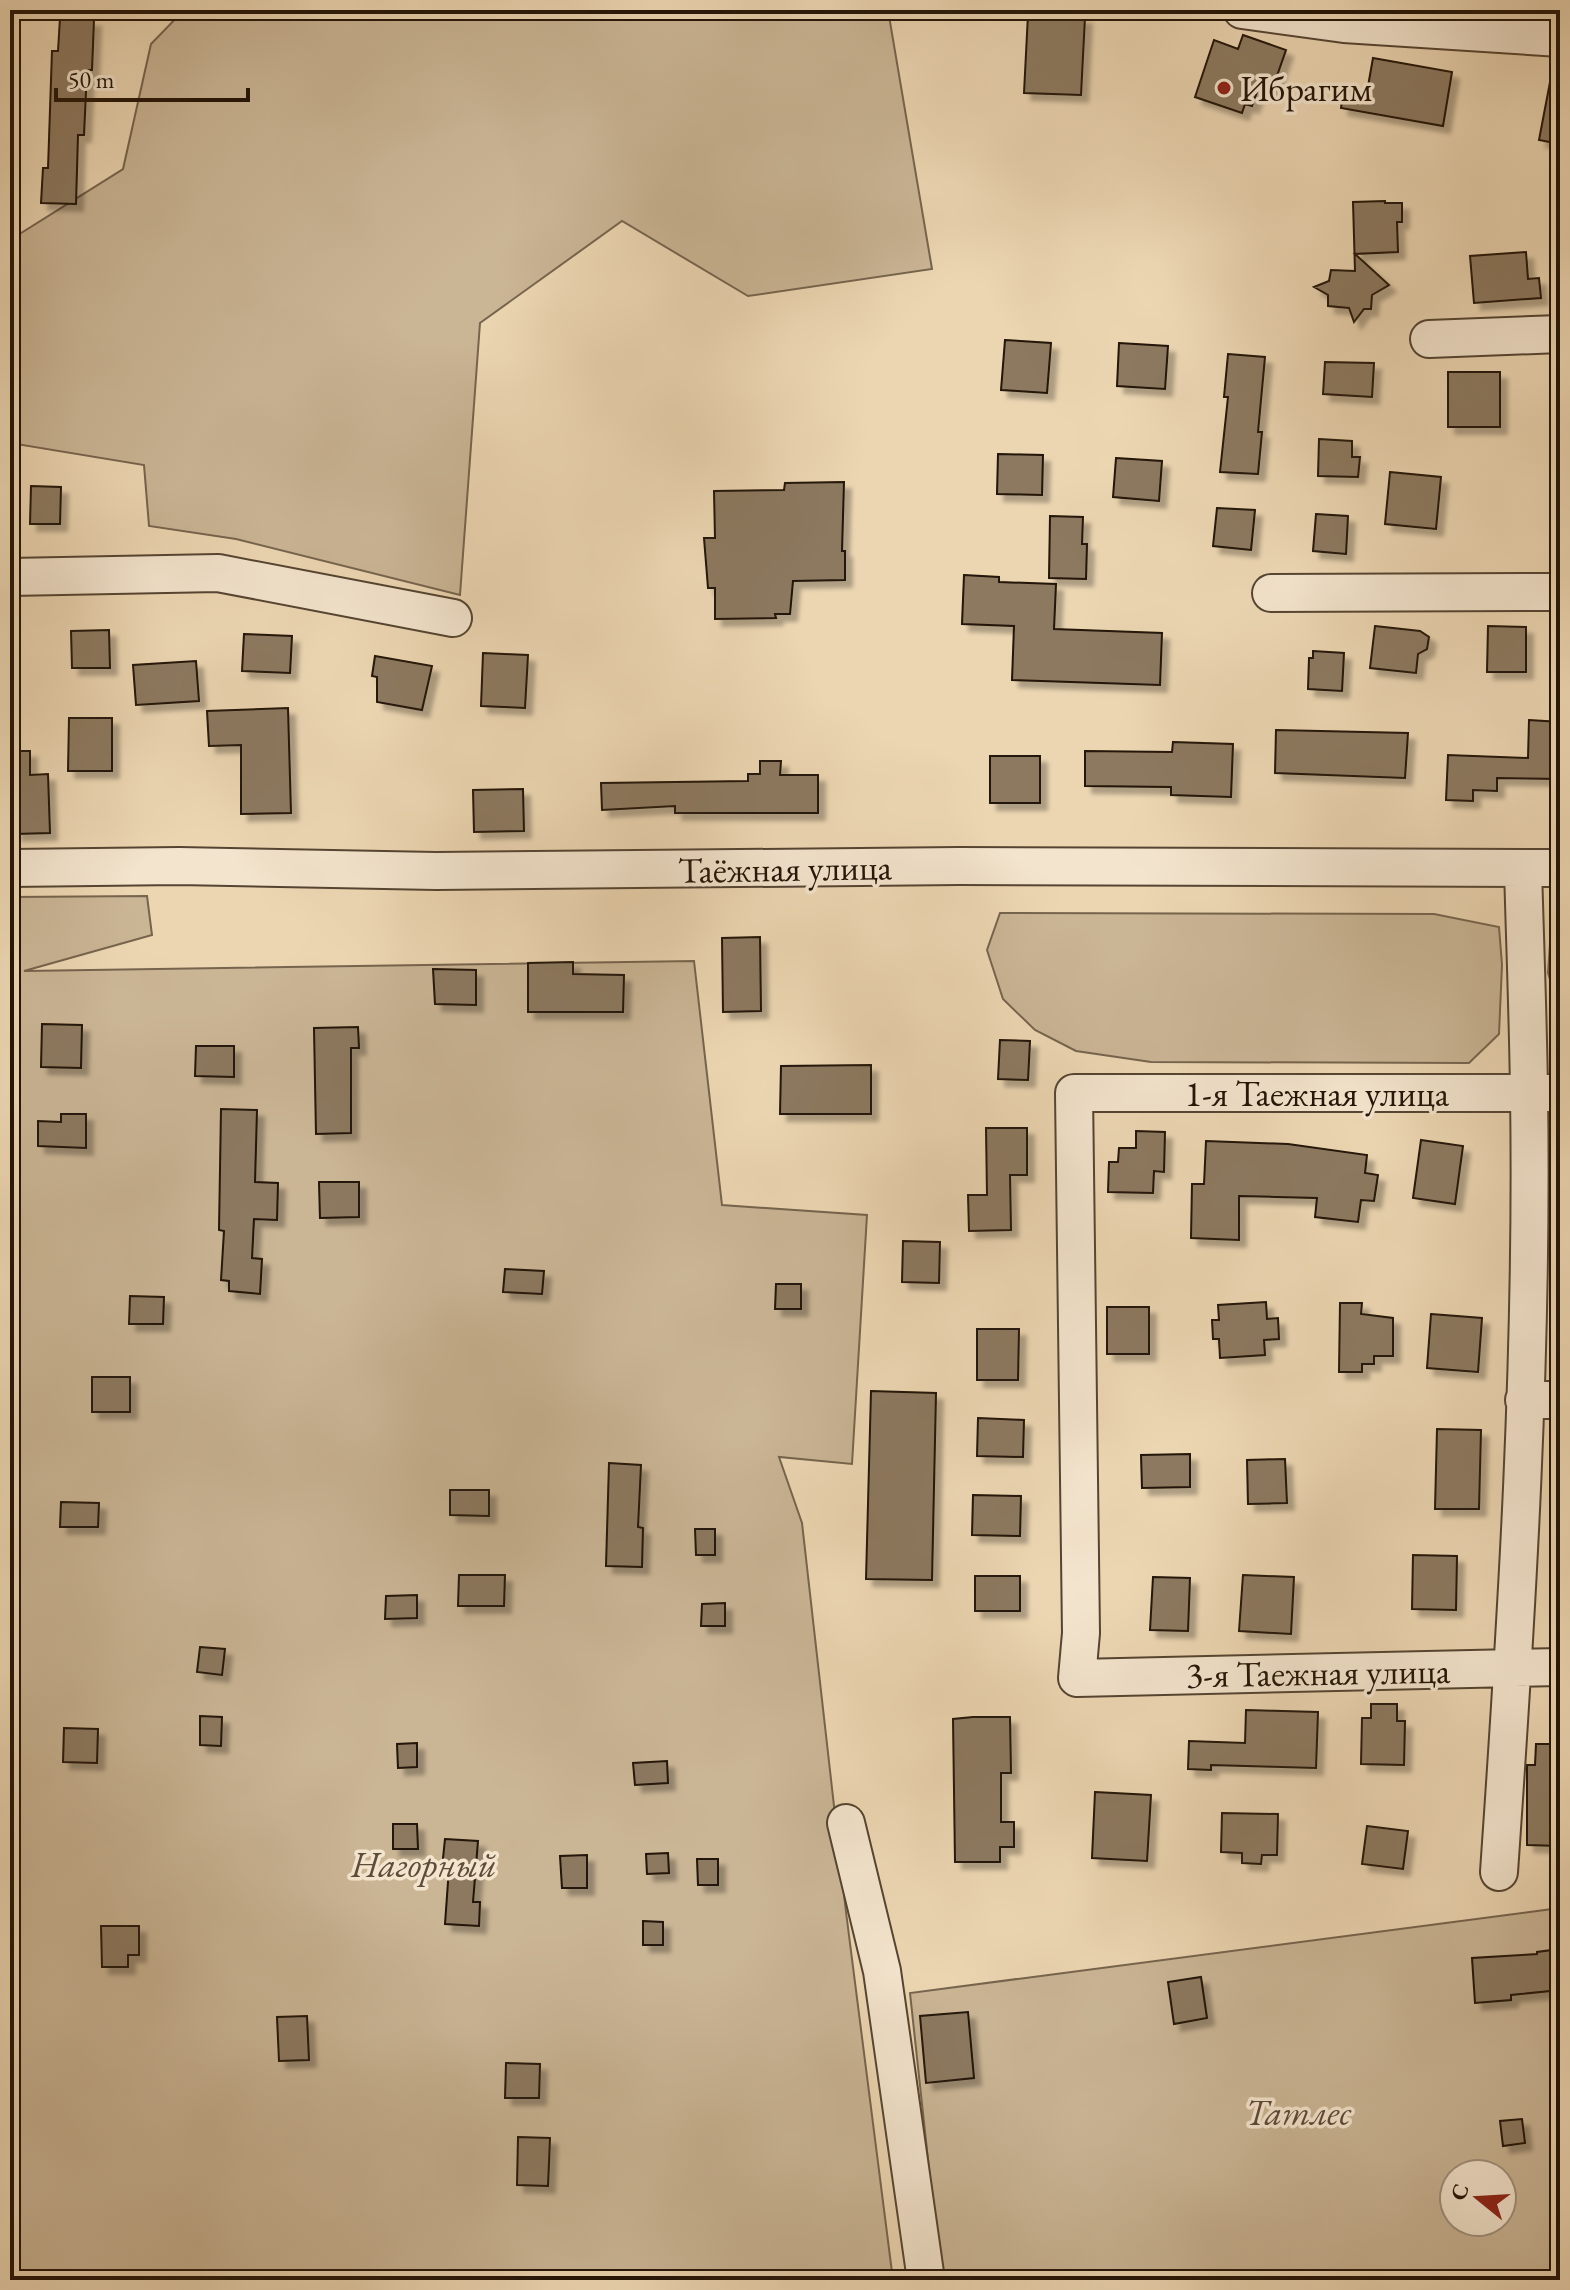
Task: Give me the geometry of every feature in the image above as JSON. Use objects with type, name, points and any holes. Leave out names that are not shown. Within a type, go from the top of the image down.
[{"type":"street","points":[[1242,10],[1344,24],[1560,38]]},
{"type":"street","points":[[1429,339],[1560,334]]},
{"type":"street","points":[[10,577],[218,573],[453,618]]},
{"type":"street","points":[[1271,593],[1560,592]]},
{"type":"street","name":"Таёжная улица","points":[[10,868],[179,866],[436,871],[959,866],[1560,868]]},
{"type":"street","points":[[1499,1872],[1513,1667],[1524,1400],[1545,1093],[1523,868]]},
{"type":"street","name":"1-я Таежная улица","points":[[1077,1678],[1081,1633],[1074,1093],[1545,1093]]},
{"type":"street","points":[[1524,1400],[1560,1400]]},
{"type":"street","name":"3-я Таежная улица","points":[[1077,1678],[1560,1667]]},
{"type":"street","points":[[846,1823],[882,1971],[926,2280]]},
{"type":"green space","points":[[184,10],[888,10],[932,269],[748,296],[622,221],[480,323],[460,595],[236,539],[149,526],[144,465],[10,443],[10,240],[123,169],[151,44]]},
{"type":"green space","name":"Нагорный","points":[[147,896],[152,935],[24,971],[694,961],[722,1205],[867,1215],[852,1464],[779,1457],[802,1523],[846,1912],[893,2280],[10,2280],[10,897]]},
{"type":"green space","points":[[1560,912],[1560,1012],[1548,973],[1552,915]]},
{"type":"green space","points":[[1000,913],[1434,914],[1499,927],[1502,965],[1499,1034],[1469,1063],[1151,1062],[1076,1051],[1035,1030],[1003,999],[987,950]]},
{"type":"green space","name":"Татлес","points":[[1560,1908],[1560,2280],[941,2280],[910,1993]]},
{"type":"building","points":[[1028,14],[1085,17],[1081,95],[1024,93]]},
{"type":"building","points":[[60,18],[94,20],[92,70],[87,70],[84,135],[78,135],[76,204],[41,203],[43,168],[48,168],[52,51],[58,51]]},
{"type":"building","points":[[1243,35],[1286,50],[1272,90],[1259,86],[1252,106],[1245,104],[1242,113],[1195,97],[1214,40],[1238,49]]},
{"type":"building","points":[[1373,58],[1452,72],[1443,126],[1341,108],[1344,88],[1367,92]]},
{"type":"building","points":[[1550,82],[1560,83],[1560,144],[1539,140]]},
{"type":"building","points":[[1353,202],[1402,203],[1402,222],[1397,222],[1398,252],[1355,254],[1389,285],[1372,295],[1371,309],[1364,309],[1354,322],[1349,308],[1328,306],[1328,295],[1314,287],[1329,281],[1331,270],[1355,271]]},
{"type":"building","points":[[1526,252],[1528,279],[1539,278],[1541,298],[1474,303],[1470,256]]},
{"type":"building","points":[[1005,340],[1051,343],[1047,393],[1001,390]]},
{"type":"building","points":[[1119,343],[1168,346],[1165,389],[1117,386]]},
{"type":"building","points":[[1228,354],[1265,357],[1258,432],[1262,432],[1258,474],[1220,472],[1228,397],[1224,397]]},
{"type":"building","points":[[1325,362],[1374,363],[1372,397],[1323,394]]},
{"type":"building","points":[[1448,372],[1500,372],[1500,427],[1448,427]]},
{"type":"building","points":[[1319,439],[1352,441],[1352,457],[1360,457],[1358,477],[1318,476]]},
{"type":"building","points":[[998,454],[1043,455],[1042,495],[997,494]]},
{"type":"building","points":[[1116,458],[1162,461],[1159,501],[1113,497]]},
{"type":"building","points":[[1390,472],[1441,477],[1436,529],[1385,524]]},
{"type":"building","points":[[844,482],[842,551],[845,551],[845,580],[793,581],[790,614],[775,614],[776,618],[715,619],[715,588],[708,588],[704,538],[715,538],[714,491],[784,490],[785,483]]},
{"type":"building","points":[[31,486],[61,487],[60,524],[30,524]]},
{"type":"building","points":[[1217,508],[1255,510],[1251,550],[1213,546]]},
{"type":"building","points":[[1316,514],[1348,516],[1346,554],[1313,551]]},
{"type":"building","points":[[1050,516],[1083,517],[1082,544],[1087,544],[1086,579],[1049,578]]},
{"type":"building","points":[[964,575],[999,577],[999,582],[1056,584],[1054,629],[1162,633],[1160,685],[1012,680],[1014,626],[962,624]]},
{"type":"building","points":[[1375,626],[1420,631],[1429,637],[1427,649],[1418,654],[1416,673],[1370,668]]},
{"type":"building","points":[[1488,626],[1526,627],[1526,672],[1487,672]]},
{"type":"building","points":[[109,630],[110,668],[72,668],[71,631]]},
{"type":"building","points":[[244,634],[292,636],[290,673],[242,671]]},
{"type":"building","points":[[1313,651],[1344,653],[1342,691],[1308,689],[1309,658],[1313,658]]},
{"type":"building","points":[[483,653],[528,655],[525,708],[481,706]]},
{"type":"building","points":[[375,656],[432,666],[422,710],[377,702],[377,677],[372,676]]},
{"type":"building","points":[[196,661],[199,701],[136,705],[133,665]]},
{"type":"building","points":[[288,708],[291,813],[241,814],[241,745],[209,746],[207,711]]},
{"type":"building","points":[[69,718],[112,718],[112,771],[68,771]]},
{"type":"building","points":[[1529,720],[1560,722],[1560,779],[1497,778],[1497,791],[1473,790],[1473,801],[1446,800],[1448,755],[1528,758]]},
{"type":"building","points":[[1276,730],[1408,733],[1405,778],[1275,773]]},
{"type":"building","points":[[1173,742],[1233,744],[1231,797],[1171,795],[1171,787],[1085,786],[1085,751],[1172,752]]},
{"type":"building","points":[[10,751],[30,751],[30,775],[48,774],[50,833],[15,834],[14,822],[10,822]]},
{"type":"building","points":[[990,756],[1040,756],[1040,803],[990,803]]},
{"type":"building","points":[[760,761],[781,761],[780,775],[818,775],[818,813],[675,813],[675,806],[602,810],[601,783],[748,781],[748,774],[760,774]]},
{"type":"building","points":[[523,789],[524,831],[474,832],[473,790]]},
{"type":"building","points":[[760,937],[761,1011],[723,1012],[722,938]]},
{"type":"building","points":[[573,962],[573,974],[624,975],[623,1012],[528,1012],[528,963]]},
{"type":"building","points":[[433,969],[476,970],[476,1005],[435,1004]]},
{"type":"building","points":[[42,1024],[82,1025],[81,1068],[41,1067]]},
{"type":"building","points":[[358,1027],[359,1048],[351,1048],[351,1133],[316,1134],[314,1028]]},
{"type":"building","points":[[1000,1040],[1030,1041],[1028,1080],[998,1079]]},
{"type":"building","points":[[196,1046],[234,1046],[234,1077],[195,1076]]},
{"type":"building","points":[[871,1065],[871,1114],[780,1114],[781,1066]]},
{"type":"building","points":[[221,1109],[257,1110],[255,1182],[278,1183],[277,1220],[254,1219],[252,1258],[262,1259],[260,1294],[229,1291],[229,1281],[221,1280],[224,1231],[219,1230]]},
{"type":"building","points":[[61,1114],[86,1114],[86,1148],[38,1146],[38,1121],[61,1122]]},
{"type":"building","points":[[986,1128],[1027,1128],[1027,1175],[1010,1175],[1011,1230],[969,1231],[968,1195],[987,1195]]},
{"type":"building","points":[[1136,1131],[1165,1132],[1164,1172],[1154,1171],[1153,1193],[1108,1192],[1109,1162],[1118,1162],[1119,1148],[1136,1148]]},
{"type":"building","points":[[1421,1140],[1463,1146],[1455,1204],[1413,1198]]},
{"type":"building","points":[[1206,1141],[1288,1144],[1367,1155],[1365,1173],[1378,1175],[1374,1201],[1361,1200],[1358,1222],[1315,1217],[1317,1198],[1239,1196],[1239,1240],[1191,1238],[1192,1184],[1204,1184]]},
{"type":"building","points":[[319,1182],[359,1182],[359,1217],[320,1218]]},
{"type":"building","points":[[903,1241],[940,1242],[939,1283],[902,1282]]},
{"type":"building","points":[[505,1269],[544,1271],[542,1294],[503,1292]]},
{"type":"building","points":[[776,1284],[801,1284],[801,1309],[775,1309]]},
{"type":"building","points":[[130,1296],[164,1297],[163,1324],[129,1324]]},
{"type":"building","points":[[1266,1302],[1267,1319],[1278,1318],[1279,1339],[1264,1340],[1265,1355],[1220,1358],[1219,1339],[1213,1339],[1212,1320],[1219,1320],[1218,1305]]},
{"type":"building","points":[[1340,1303],[1362,1303],[1361,1314],[1393,1318],[1393,1356],[1374,1356],[1374,1364],[1362,1364],[1362,1372],[1339,1372]]},
{"type":"building","points":[[1107,1307],[1149,1307],[1149,1354],[1107,1354]]},
{"type":"building","points":[[1431,1314],[1482,1318],[1478,1372],[1427,1368]]},
{"type":"building","points":[[977,1329],[1019,1329],[1018,1380],[977,1380]]},
{"type":"building","points":[[92,1377],[130,1377],[130,1412],[92,1412]]},
{"type":"building","points":[[871,1391],[936,1393],[932,1580],[866,1579]]},
{"type":"building","points":[[978,1418],[1024,1420],[1023,1457],[977,1456]]},
{"type":"building","points":[[1437,1429],[1481,1430],[1479,1509],[1435,1509]]},
{"type":"building","points":[[1190,1454],[1190,1487],[1142,1488],[1141,1455]]},
{"type":"building","points":[[1285,1459],[1287,1503],[1248,1504],[1247,1460]]},
{"type":"building","points":[[609,1463],[641,1465],[638,1527],[643,1528],[642,1567],[606,1566]]},
{"type":"building","points":[[450,1490],[489,1490],[489,1516],[450,1515]]},
{"type":"building","points":[[973,1495],[1021,1496],[1020,1536],[972,1535]]},
{"type":"building","points":[[61,1502],[99,1503],[98,1527],[60,1527]]},
{"type":"building","points":[[695,1529],[715,1529],[715,1555],[696,1555]]},
{"type":"building","points":[[1413,1555],[1457,1556],[1456,1610],[1412,1609]]},
{"type":"building","points":[[459,1575],[505,1575],[504,1606],[458,1606]]},
{"type":"building","points":[[1243,1575],[1294,1577],[1291,1634],[1239,1631]]},
{"type":"building","points":[[975,1576],[1020,1576],[1020,1611],[975,1611]]},
{"type":"building","points":[[1153,1577],[1190,1578],[1188,1631],[1150,1630]]},
{"type":"building","points":[[417,1595],[417,1618],[385,1619],[386,1596]]},
{"type":"building","points":[[725,1603],[725,1626],[701,1626],[702,1604]]},
{"type":"building","points":[[200,1647],[225,1649],[222,1675],[197,1672]]},
{"type":"building","points":[[1371,1704],[1397,1704],[1397,1721],[1405,1721],[1404,1765],[1361,1764],[1362,1718],[1371,1718]]},
{"type":"building","points":[[1246,1710],[1318,1712],[1316,1768],[1211,1765],[1211,1770],[1188,1769],[1189,1741],[1245,1743]]},
{"type":"building","points":[[200,1716],[222,1717],[221,1746],[200,1745]]},
{"type":"building","points":[[1010,1717],[1011,1773],[1001,1773],[1001,1822],[1014,1822],[1014,1847],[1000,1847],[1000,1862],[955,1862],[953,1719]]},
{"type":"building","points":[[64,1728],[98,1729],[97,1763],[63,1762]]},
{"type":"building","points":[[417,1743],[417,1767],[398,1768],[397,1744]]},
{"type":"building","points":[[1536,1744],[1560,1744],[1560,1846],[1527,1845],[1527,1765],[1535,1765]]},
{"type":"building","points":[[667,1761],[668,1783],[635,1785],[633,1763]]},
{"type":"building","points":[[1095,1792],[1151,1795],[1147,1861],[1092,1858]]},
{"type":"building","points":[[1222,1813],[1278,1814],[1277,1855],[1262,1855],[1261,1864],[1242,1863],[1242,1853],[1221,1852]]},
{"type":"building","points":[[393,1824],[417,1824],[418,1849],[393,1849]]},
{"type":"building","points":[[1367,1826],[1408,1831],[1403,1869],[1362,1864]]},
{"type":"building","points":[[445,1839],[478,1841],[473,1902],[480,1902],[479,1926],[445,1924],[449,1868],[442,1868]]},
{"type":"building","points":[[668,1853],[669,1873],[647,1874],[646,1854]]},
{"type":"building","points":[[587,1855],[587,1888],[562,1888],[560,1856]]},
{"type":"building","points":[[697,1859],[718,1859],[718,1885],[698,1885]]},
{"type":"building","points":[[643,1921],[663,1922],[663,1945],[643,1945]]},
{"type":"building","points":[[101,1926],[139,1926],[139,1955],[128,1955],[128,1967],[102,1967]]},
{"type":"building","points":[[1560,1949],[1560,1990],[1511,1995],[1511,2000],[1475,2003],[1472,1958],[1537,1954]]},
{"type":"building","points":[[1201,1977],[1207,2018],[1174,2024],[1168,1982]]},
{"type":"building","points":[[968,2012],[974,2078],[926,2083],[920,2016]]},
{"type":"building","points":[[307,2016],[309,2060],[279,2061],[277,2017]]},
{"type":"building","points":[[506,2063],[540,2064],[539,2098],[505,2098]]},
{"type":"building","points":[[1522,2119],[1525,2143],[1503,2146],[1500,2121]]},
{"type":"building","points":[[518,2137],[550,2138],[548,2186],[517,2185]]},
{"type":"place","name":"Ибрагим","points":[[1224,88]]}]
